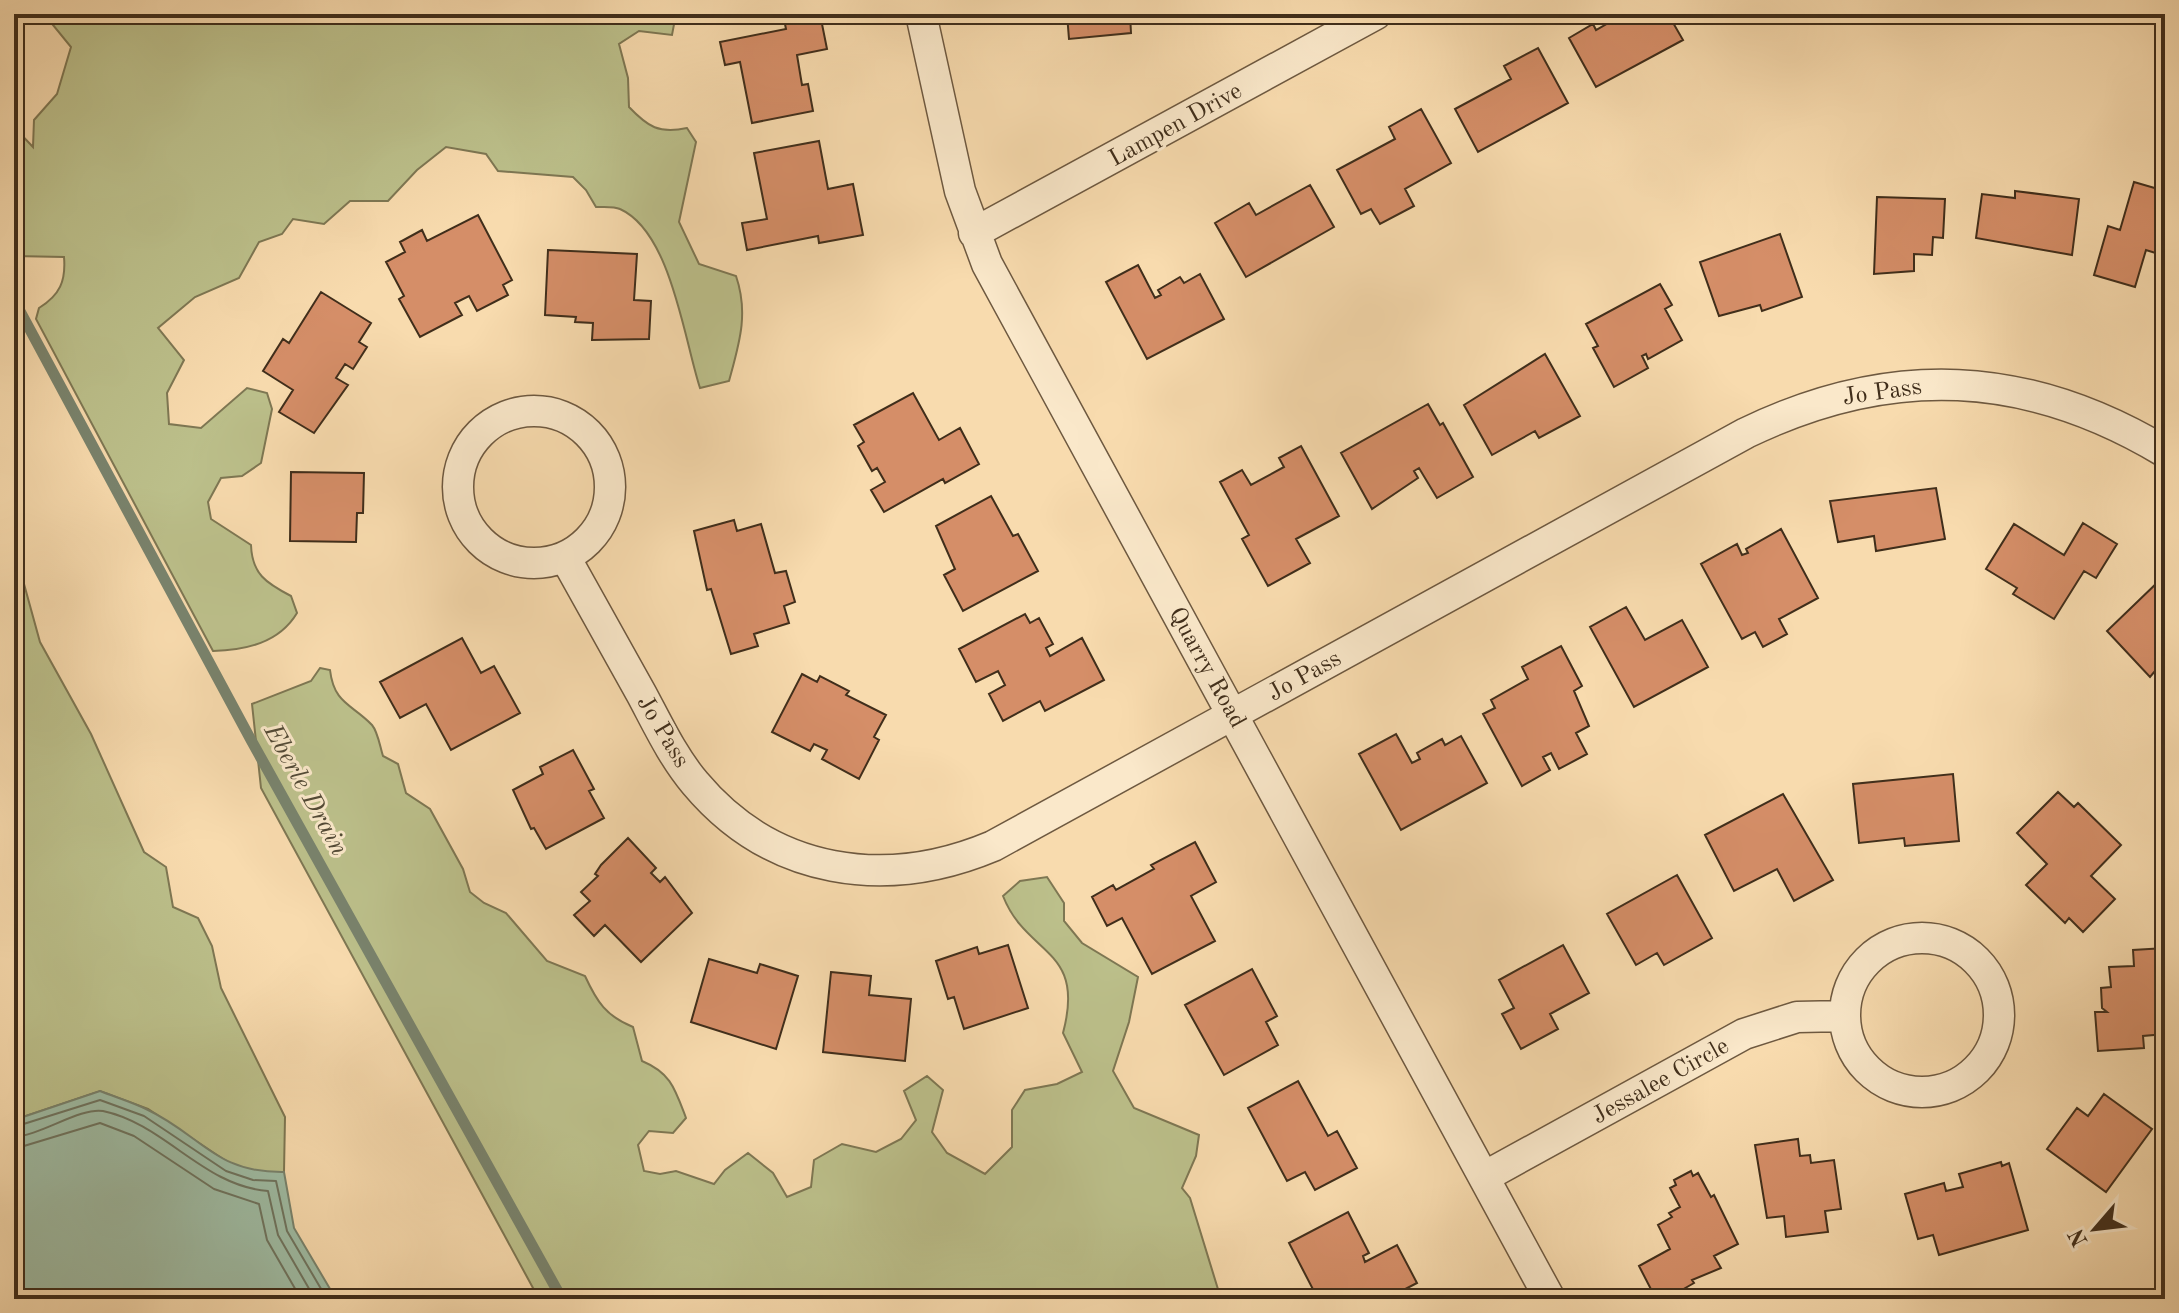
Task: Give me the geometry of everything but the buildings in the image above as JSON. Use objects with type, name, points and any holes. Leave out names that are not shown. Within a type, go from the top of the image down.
[{"type":"street","name":"Quarry Road","points":[[921,14],[953,162],[974,233],[997,283],[1234,713],[1550,1299]]},
{"type":"street","name":"Lampen Drive","points":[[974,233],[1376,14]]},
{"type":"street","name":"Jo Pass","points":[[565,557],[674,754],[695,783],[719,808],[747,830],[778,848],[838,868],[901,872],[964,858],[1746,433],[1826,400],[1912,384],[1999,388],[2088,412],[2165,452]]},
{"type":"street","points":[[543,411],[563,417],[580,426],[604,458],[610,477],[604,517],[594,534],[565,557],[544,563],[505,558],[487,548],[463,516],[458,497],[463,458],[473,440],[504,416],[543,411]]},
{"type":"street","points":[[1932,938],[1953,944],[1972,956],[1987,972],[2000,1014],[1997,1035],[1988,1056],[1974,1072],[1956,1085],[1935,1091],[1913,1092],[1892,1086],[1873,1074],[1849,1038],[1845,1016],[1852,984],[1870,957],[1889,945],[1910,939],[1932,938]]},
{"type":"street","name":"Jessalee Circle","points":[[1484,1177],[1744,1034],[1797,1017],[1845,1016]]},
{"type":"shaded area","points":[[44,14],[676,14],[672,35],[639,31],[619,44],[628,78],[629,107],[655,127],[669,130],[687,128],[696,142],[679,222],[699,264],[736,276],[742,316],[729,381],[700,388],[673,289],[652,240],[637,221],[620,209],[596,207],[586,190],[573,177],[498,171],[486,154],[446,147],[417,170],[388,201],[350,201],[324,224],[293,219],[282,234],[259,242],[239,278],[195,297],[158,328],[184,360],[167,393],[169,424],[201,428],[247,388],[267,393],[272,409],[261,463],[242,476],[221,478],[208,502],[211,519],[251,545],[254,563],[262,576],[291,596],[297,613],[281,631],[261,643],[213,651],[36,319],[39,308],[60,287],[64,257],[14,256],[14,127],[33,147],[34,120],[57,94],[71,47]]},
{"type":"shaded area","points":[[14,579],[24,584],[40,642],[91,734],[144,852],[166,867],[173,907],[198,918],[212,946],[221,988],[285,1117],[284,1172],[254,1173],[229,1163],[148,1109],[100,1091],[14,1120]]},
{"type":"shaded area","points":[[320,668],[330,670],[340,697],[374,728],[383,756],[398,764],[406,793],[430,809],[463,869],[470,892],[484,903],[506,913],[547,961],[585,976],[603,1007],[633,1027],[642,1061],[660,1071],[671,1083],[686,1118],[673,1133],[649,1131],[638,1145],[644,1171],[660,1174],[676,1171],[714,1184],[725,1170],[748,1153],[773,1173],[787,1197],[811,1187],[814,1160],[842,1144],[876,1152],[901,1139],[916,1120],[904,1091],[927,1076],[943,1090],[932,1132],[947,1153],[985,1174],[1012,1147],[1012,1110],[1025,1090],[1057,1084],[1082,1072],[1063,1033],[1068,1005],[1067,984],[1060,968],[1013,916],[1003,896],[1020,881],[1047,877],[1064,903],[1064,921],[1082,943],[1138,977],[1129,1022],[1113,1071],[1134,1108],[1199,1135],[1196,1156],[1182,1188],[1190,1198],[1221,1299],[539,1299],[261,788],[252,704],[311,681]]},
{"type":"water","points":[[100,1091],[141,1106],[165,1119],[224,1159],[260,1171],[284,1172],[294,1228],[336,1299],[14,1299],[14,1120]]},
{"type":"waterway","name":"Eberle Drain","points":[[14,300],[251,740],[562,1299]]}]
